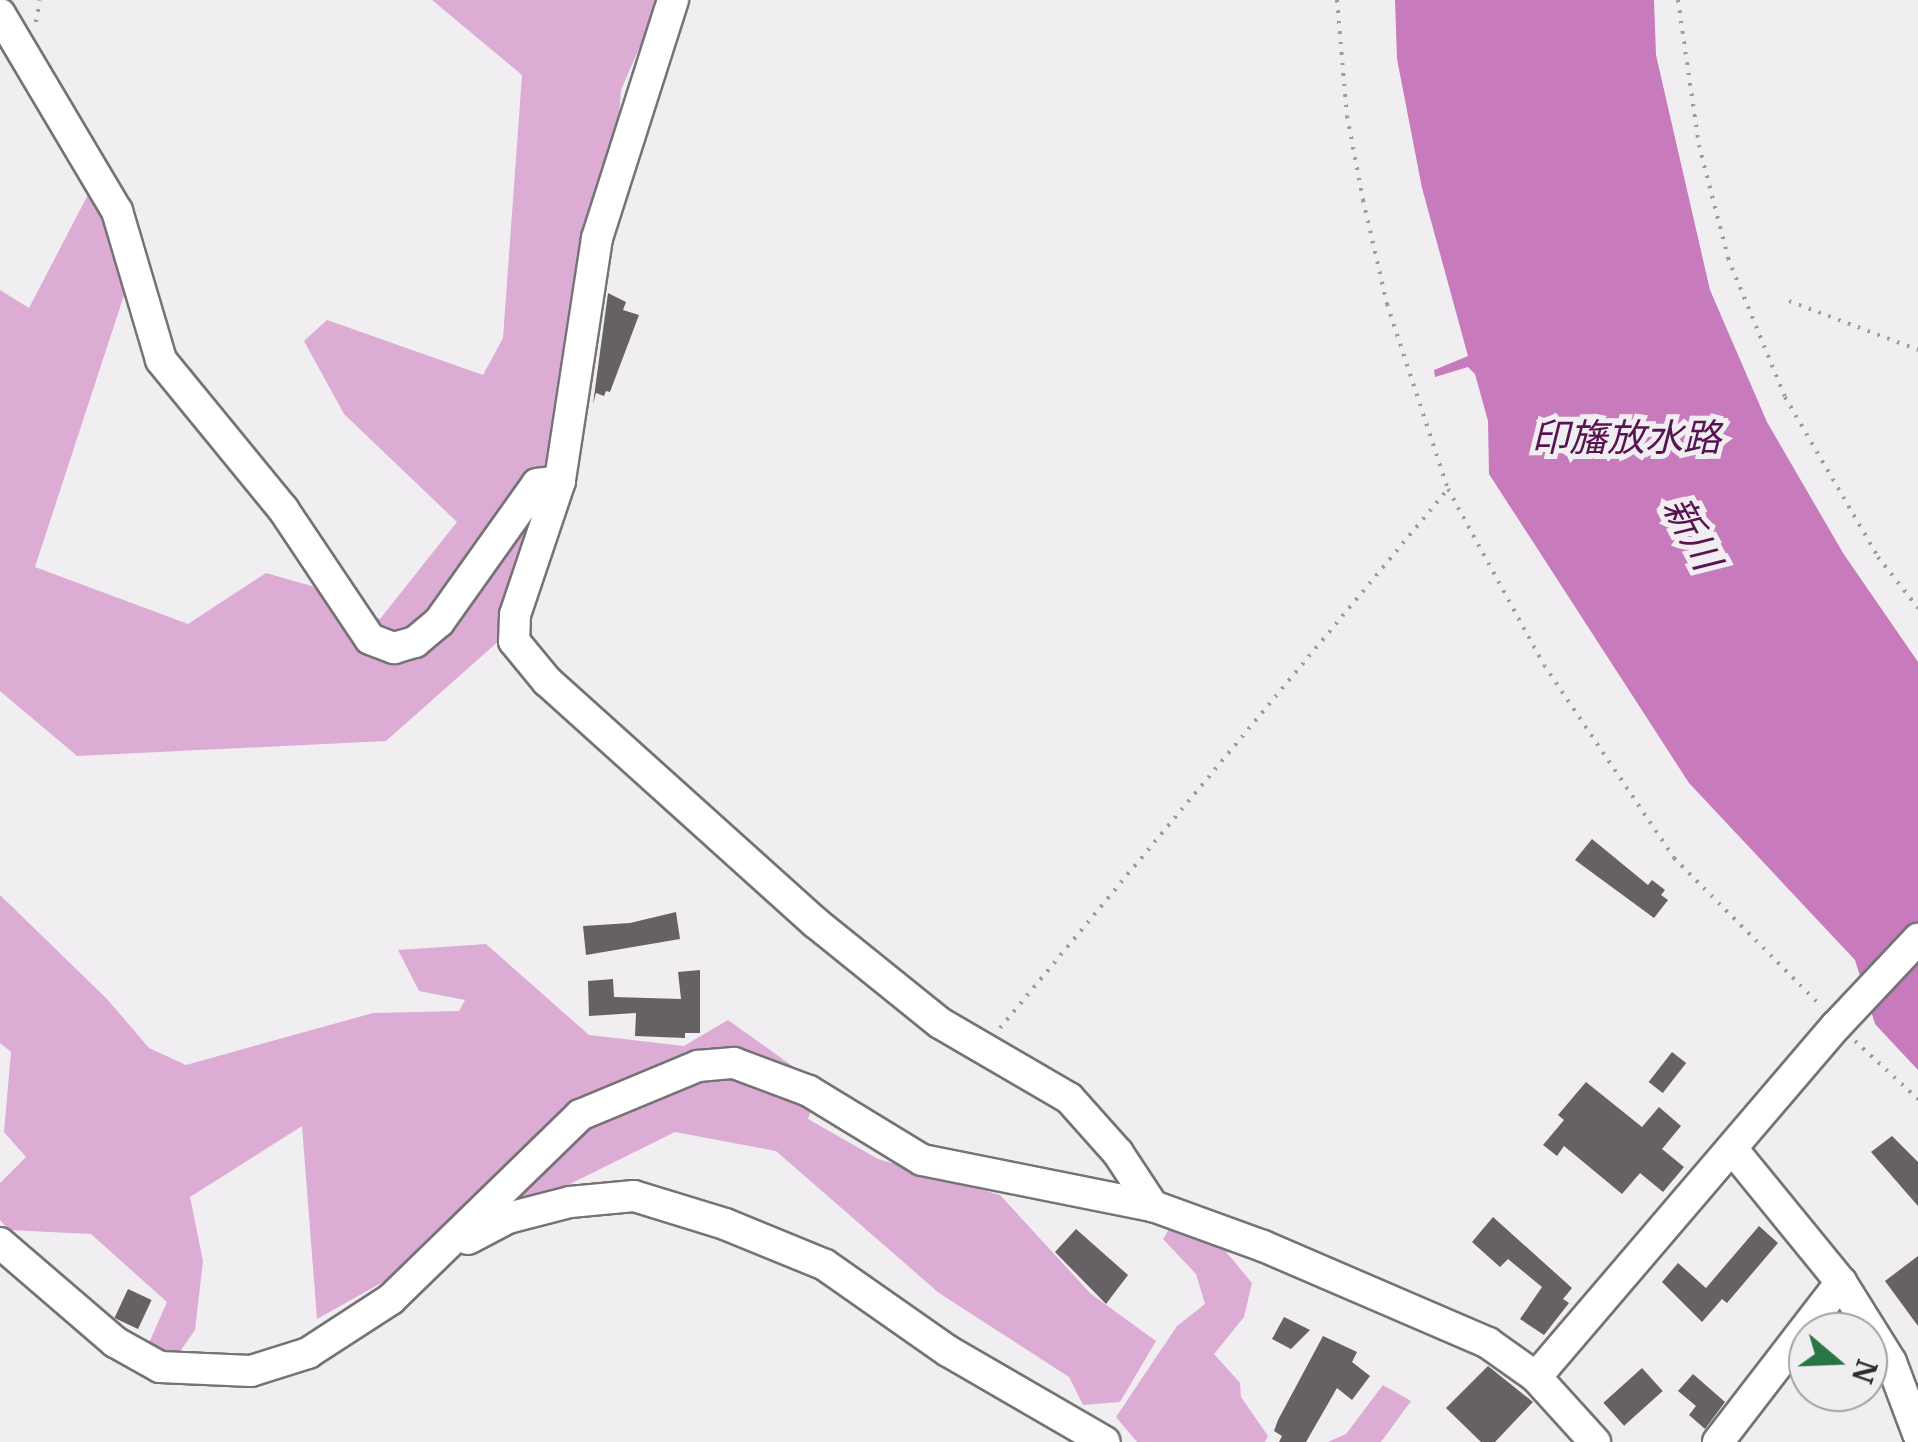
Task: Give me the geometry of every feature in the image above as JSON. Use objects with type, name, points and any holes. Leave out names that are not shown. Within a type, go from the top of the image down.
[{"type":"street","points":[[674,0],[596,238],[560,481],[515,616],[514,640],[525,658],[778,892],[940,1022],[1069,1098],[1110,1142],[1153,1206]]},
{"type":"street","points":[[0,14],[117,211],[161,360],[283,510],[370,639],[394,648],[427,632],[439,622],[538,484],[560,481]]},
{"type":"street","points":[[1536,1378],[1836,1026],[1918,940]]},
{"type":"street","points":[[0,1243],[115,1342],[160,1367],[251,1371],[308,1354],[391,1299],[580,1116],[698,1066],[734,1063],[809,1091],[922,1160],[1153,1206],[1390,1298],[1488,1344],[1536,1378],[1595,1442]]},
{"type":"street","points":[[1734,1150],[1841,1282],[1891,1362],[1918,1434]]},
{"type":"street","points":[[438,1254],[508,1218],[570,1202],[634,1196],[725,1224],[825,1265],[948,1350],[1104,1442]]},
{"type":"street","points":[[1718,1442],[1841,1282]]},
{"type":"path","points":[[1336,0],[1347,116],[1363,200],[1387,304],[1448,489],[1544,665],[1674,858],[1836,1026],[1918,1098]]},
{"type":"path","points":[[1678,0],[1700,145],[1728,258],[1785,397],[1878,557],[1918,608]]},
{"type":"path","points":[[1788,301],[1918,350]]},
{"type":"path","points":[[983,1049],[1448,489]]},
{"type":"shaded area","points":[[432,0],[660,0],[621,90],[618,132],[559,429],[500,640],[386,741],[77,756],[0,691],[0,290],[29,308],[92,187],[107,213],[127,286],[35,567],[188,624],[266,573],[315,587],[380,619],[457,522],[344,414],[304,341],[327,320],[483,375],[503,338],[522,75]]},
{"type":"shaded area","points":[[0,895],[107,999],[149,1048],[186,1065],[373,1013],[459,1011],[465,1000],[419,991],[398,950],[486,944],[589,1035],[684,1046],[728,1020],[819,1085],[808,1119],[878,1159],[1000,1195],[1091,1294],[1156,1341],[1120,1402],[1083,1405],[1069,1377],[939,1293],[776,1151],[675,1132],[467,1235],[317,1319],[302,1126],[190,1197],[203,1261],[195,1330],[174,1360],[145,1352],[167,1302],[91,1234],[9,1230],[0,1220],[0,1183],[26,1157],[4,1132],[11,1052],[0,1043]]},
{"type":"shaded area","points":[[1173,1223],[1213,1236],[1252,1283],[1244,1317],[1214,1354],[1240,1383],[1241,1397],[1268,1436],[1265,1442],[1137,1442],[1116,1417],[1177,1326],[1205,1304],[1196,1274],[1163,1239]]},
{"type":"shaded area","points":[[1383,1385],[1411,1401],[1381,1442],[1328,1442],[1346,1434]]},
{"type":"water","name":"印旛放水路","points":[[1395,0],[1654,0],[1656,55],[1710,290],[1767,422],[1843,553],[1918,662],[1918,1070],[1875,1024],[1855,960],[1689,783],[1489,474],[1488,421],[1475,374],[1468,367],[1435,377],[1434,370],[1468,356],[1422,188],[1397,59]]},
{"type":"building","points":[[608,293],[626,302],[623,310],[639,315],[610,392],[606,391],[604,396],[596,393],[593,404]]},
{"type":"building","points":[[1592,839],[1648,885],[1652,880],[1665,890],[1661,895],[1668,900],[1654,918],[1575,860]]},
{"type":"building","points":[[676,912],[680,939],[586,955],[583,926],[630,923]]},
{"type":"building","points":[[700,970],[700,1033],[685,1033],[685,1038],[635,1036],[636,1013],[589,1016],[588,981],[613,979],[614,997],[681,999],[678,972]]},
{"type":"building","points":[[1672,1052],[1686,1063],[1663,1093],[1649,1082]]},
{"type":"building","points":[[1586,1082],[1642,1127],[1659,1107],[1681,1126],[1662,1149],[1684,1167],[1663,1192],[1640,1173],[1622,1194],[1564,1146],[1557,1156],[1543,1145],[1564,1120],[1558,1115]]},
{"type":"building","points":[[1892,1136],[1918,1162],[1918,1206],[1871,1152]]},
{"type":"building","points":[[1493,1217],[1572,1288],[1563,1299],[1569,1303],[1544,1335],[1520,1319],[1542,1287],[1508,1259],[1500,1267],[1472,1242]]},
{"type":"building","points":[[1759,1226],[1778,1243],[1727,1303],[1722,1299],[1702,1322],[1662,1282],[1678,1263],[1706,1288]]},
{"type":"building","points":[[1076,1229],[1128,1275],[1106,1304],[1055,1252]]},
{"type":"building","points":[[1918,1256],[1918,1326],[1885,1281]]},
{"type":"building","points":[[128,1289],[152,1300],[138,1329],[114,1318]]},
{"type":"building","points":[[1284,1317],[1310,1330],[1291,1349],[1272,1339]]},
{"type":"building","points":[[1323,1336],[1357,1352],[1352,1362],[1370,1376],[1352,1400],[1337,1388],[1306,1442],[1279,1442],[1282,1436],[1274,1431],[1278,1420]]},
{"type":"building","points":[[1488,1366],[1533,1402],[1495,1442],[1481,1442],[1446,1408]]},
{"type":"building","points":[[1642,1368],[1663,1391],[1624,1426],[1603,1403]]},
{"type":"building","points":[[1693,1374],[1725,1402],[1705,1429],[1689,1415],[1696,1406],[1678,1391]]},
{"type":"water label","name":"新川","points":[[1692,533]]}]
